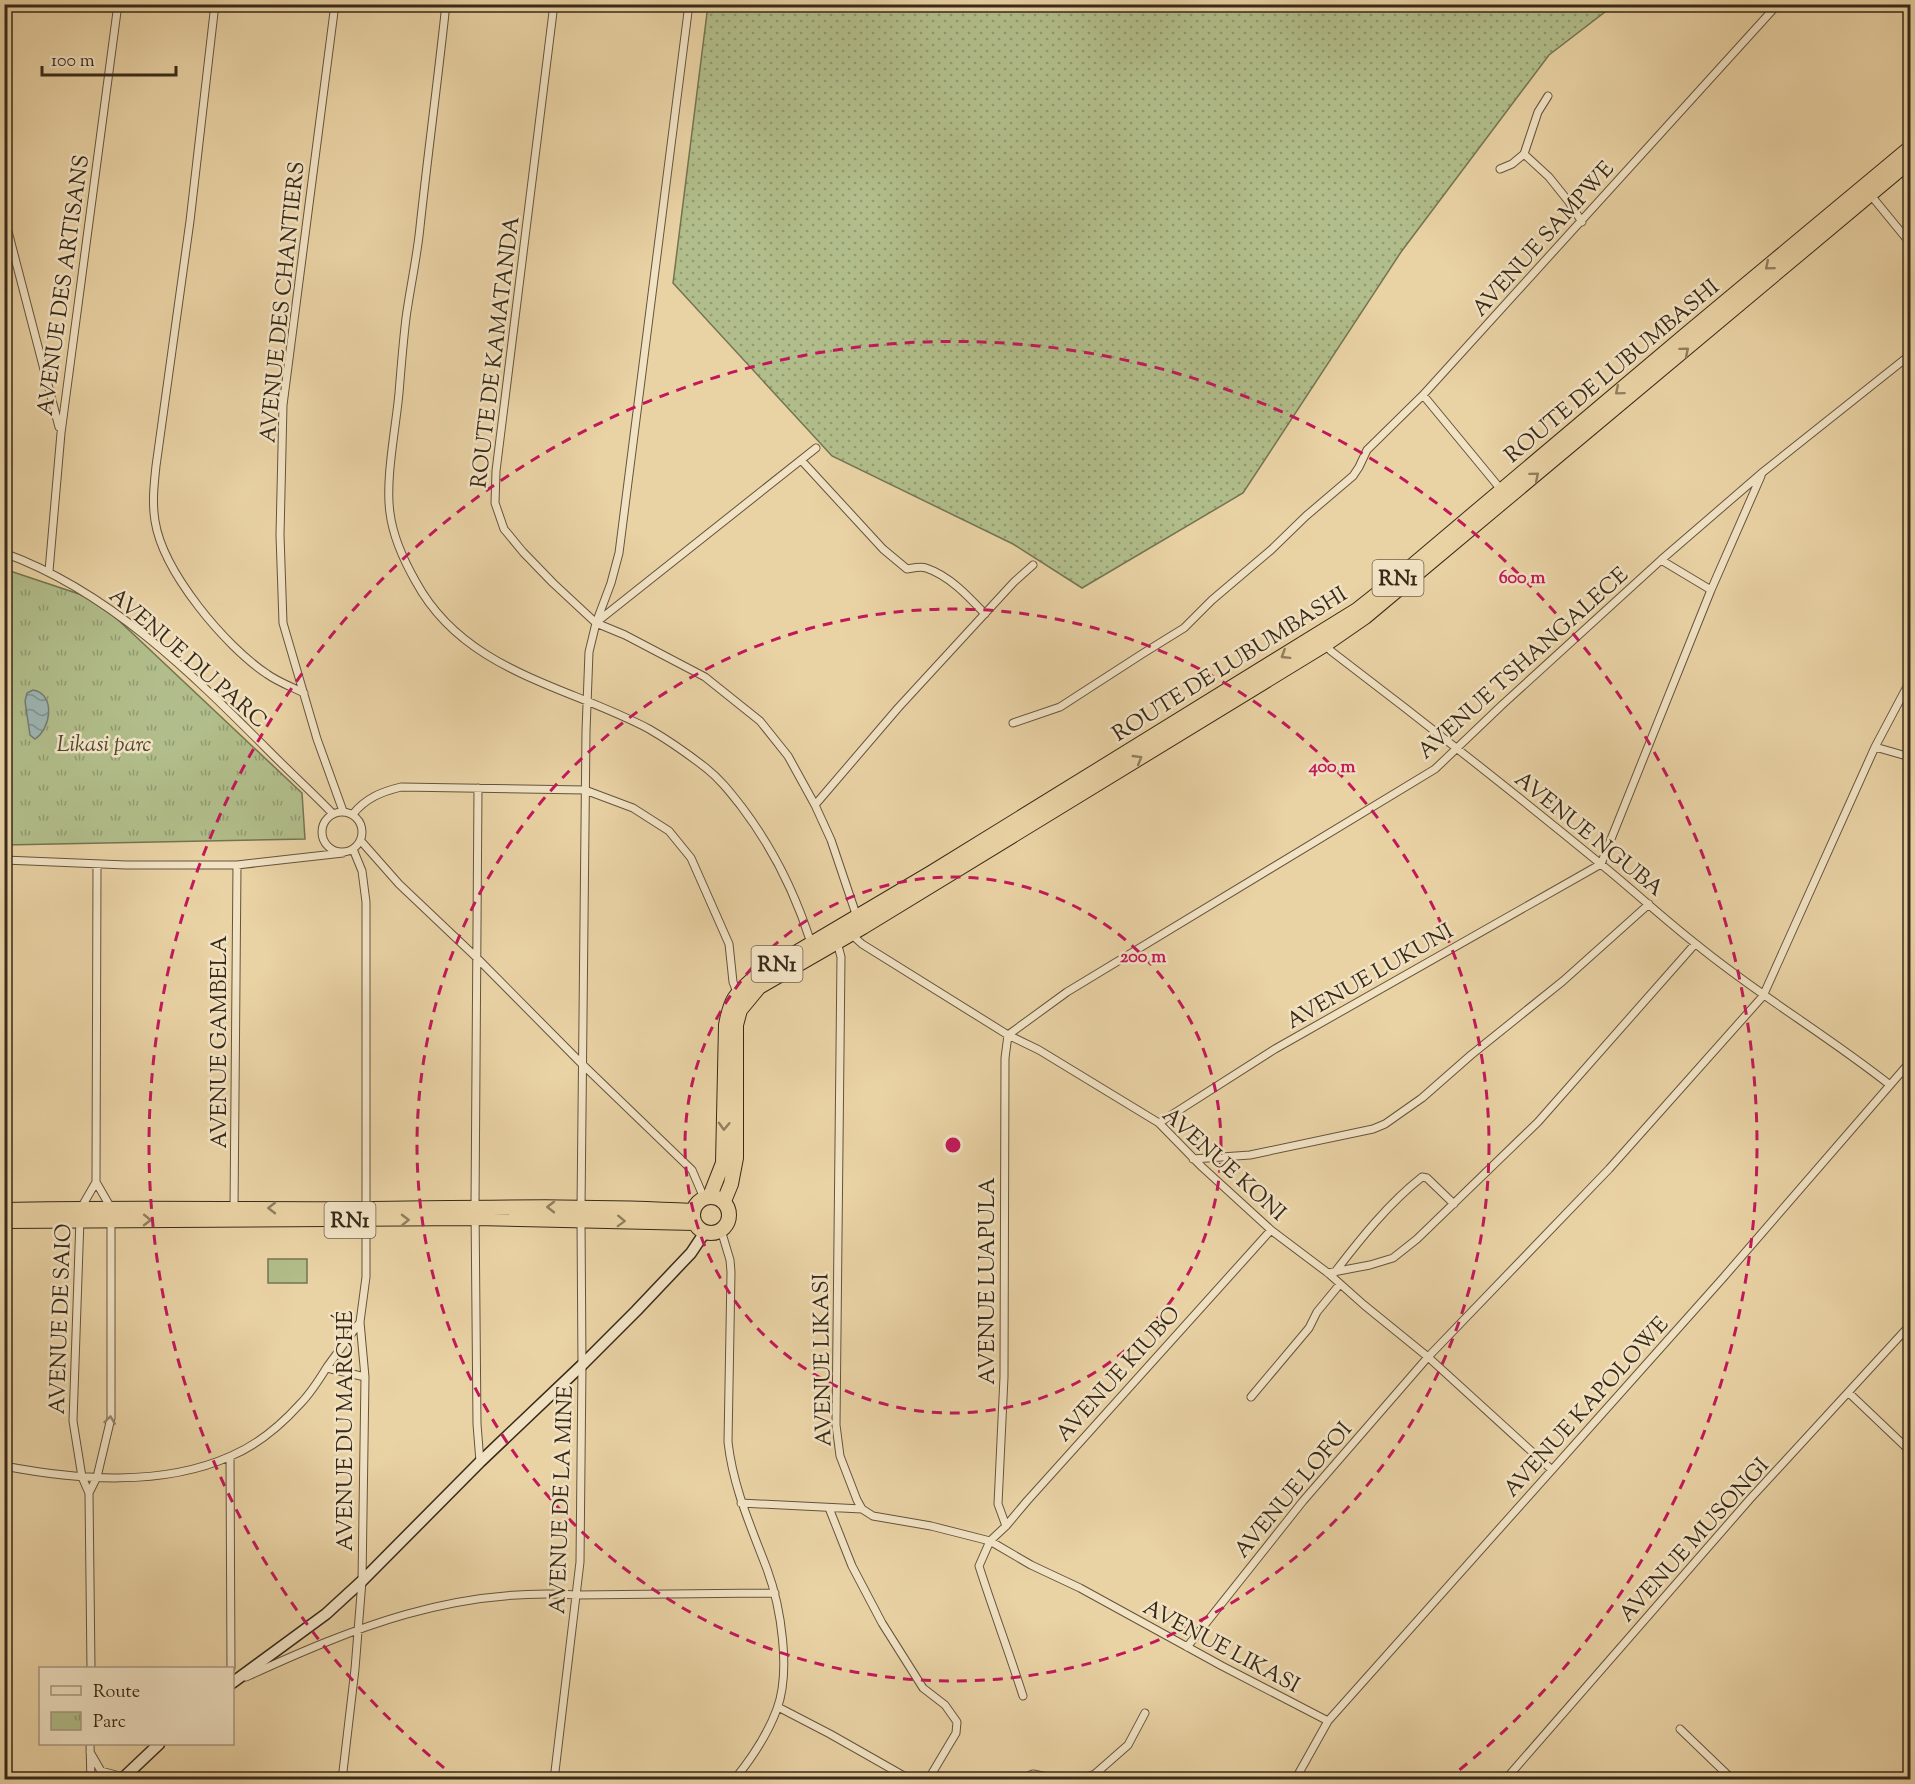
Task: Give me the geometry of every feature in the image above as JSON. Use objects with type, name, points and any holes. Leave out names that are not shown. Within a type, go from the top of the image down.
[{"type":"highway","name":"ROUTE DE LUBUMBASHI","points":[[738,1002],[755,977],[811,943],[854,925],[1322,640],[1365,617],[1504,494],[1867,191],[1911,148]]},
{"type":"highway","name":"ROUTE DE LUBUMBASHI","points":[[1867,191],[1911,161]]},
{"type":"highway","name":"ROUTE DE LUBUMBASHI","points":[[738,1002],[759,987],[837,942],[854,925]]},
{"type":"highway","name":"RN1","points":[[707,1197],[719,1177],[723,1163],[726,1025],[738,1002]]},
{"type":"highway","name":"RN1","points":[[724,1202],[731,1184],[736,1158],[738,1002]]},
{"type":"highway","points":[[707,1197],[717,1197],[724,1202],[730,1212],[728,1223],[721,1230],[713,1233],[698,1222],[697,1203],[707,1197]]},
{"type":"highway","name":"RN1","points":[[4,1210],[80,1214]]},
{"type":"highway","name":"RN1","points":[[4,1221],[111,1213],[366,1215],[476,1212],[581,1213],[698,1222]]},
{"type":"main road","points":[[234,1682],[326,1614],[582,1365],[666,1280],[698,1222]]},
{"type":"main road","points":[[122,1778],[157,1745]]},
{"type":"street","name":"AVENUE DES ARTISANS","points":[[49,571],[61,433],[117,4]]},
{"type":"street","points":[[215,4],[190,221],[156,466],[153,497],[155,524],[187,592],[218,630],[260,669],[304,693]]},
{"type":"street","name":"AVENUE DES CHANTIERS","points":[[334,4],[283,405],[280,535],[284,623],[317,739],[343,811]]},
{"type":"street","points":[[446,4],[420,229],[404,338],[390,479],[389,511],[406,565],[424,597],[442,621],[465,642],[483,654],[543,684],[651,730],[707,769],[723,784],[763,837],[785,874],[801,911],[811,943]]},
{"type":"street","name":"ROUTE DE KAMATANDA","points":[[554,4],[495,471],[495,503],[504,529],[522,552],[596,622],[705,677],[760,721],[788,756],[815,805],[831,840],[854,925]]},
{"type":"street","name":"AVENUE DE LA MINE","points":[[554,1779],[580,1562],[581,1063],[589,652],[596,622],[611,583],[619,553],[689,4]]},
{"type":"street","name":"AVENUE SAMPWE","points":[[1013,723],[1060,707],[1184,628],[1212,600],[1353,476],[1367,450],[1423,395],[1778,4]]},
{"type":"street","points":[[1500,169],[1512,164],[1524,154],[1538,112],[1548,96]]},
{"type":"street","points":[[1524,154],[1549,177],[1582,222]]},
{"type":"street","points":[[1867,191],[1911,243]]},
{"type":"street","points":[[4,216],[61,433]]},
{"type":"street","name":"AVENUE TSHANGALECE","points":[[1008,1035],[1067,992],[1435,769],[1456,747],[1661,560],[1763,472],[1911,355]]},
{"type":"street","points":[[1423,395],[1504,494]]},
{"type":"street","points":[[596,622],[816,448]]},
{"type":"street","points":[[802,460],[883,549],[907,568],[925,567],[950,581],[986,614]]},
{"type":"street","points":[[1601,864],[1711,590],[1763,472]]},
{"type":"street","name":"AVENUE DU PARC","points":[[4,553],[49,571],[100,601],[152,642],[229,710],[333,814]]},
{"type":"street","points":[[1661,560],[1711,590]]},
{"type":"street","points":[[815,805],[898,708],[1014,582],[1033,565]]},
{"type":"street","name":"AVENUE NGUBA","points":[[1322,640],[1332,651],[1601,864],[1695,944],[1763,996],[1847,1051],[1890,1085]]},
{"type":"street","name":"AVENUE LOFOI","points":[[1187,1647],[1303,1502],[1428,1357],[1609,1168],[1763,996],[1875,747],[1911,681]]},
{"type":"street","points":[[1875,747],[1911,757]]},
{"type":"street","points":[[353,814],[362,803],[372,797],[401,787],[585,790],[633,808],[669,831],[691,858],[729,944],[738,1002]]},
{"type":"street","points":[[478,788],[476,1212],[477,1424],[480,1462]]},
{"type":"street","points":[[4,860],[97,864],[237,865],[343,853],[354,849],[361,841],[362,826],[353,814],[343,811],[333,814],[324,822],[322,834],[323,840],[331,849],[343,853]]},
{"type":"street","points":[[361,841],[399,884],[477,957],[581,1063],[692,1170],[707,1197]]},
{"type":"street","name":"AVENUE DU MARCHÉ","points":[[342,1779],[355,1669],[362,1581],[365,1377],[360,1323],[366,1277],[366,902],[362,871],[354,849]]},
{"type":"street","name":"AVENUE DE SAIO","points":[[91,1667],[89,1493],[82,1477],[73,1421],[80,1214],[96,1182],[97,864]]},
{"type":"street","name":"AVENUE LUKUNI","points":[[1159,1123],[1275,1049],[1601,864]]},
{"type":"street","name":"AVENUE GAMBELA","points":[[234,1214],[237,865]]},
{"type":"street","points":[[1193,1159],[1250,1155],[1373,1129],[1385,1124],[1422,1098],[1471,1055],[1563,981],[1649,904]]},
{"type":"street","name":"AVENUE KONI","points":[[854,925],[862,944],[1008,1035],[1039,1050],[1159,1123],[1193,1159],[1271,1230],[1331,1273],[1340,1284],[1428,1357],[1552,1470]]},
{"type":"street","name":"AVENUE LIKASI","points":[[837,942],[841,957],[836,1425],[843,1464],[862,1509],[873,1516],[931,1526],[990,1541],[1031,1565],[1080,1588],[1328,1721]]},
{"type":"street","points":[[1331,1273],[1393,1258],[1418,1239],[1538,1122],[1695,944]]},
{"type":"street","name":"AVENUE LUAPULA","points":[[1006,1526],[998,1504],[1004,1377],[1003,1219],[1005,1058],[1008,1035]]},
{"type":"street","name":"AVENUE KAPOLOWE","points":[[1295,1779],[1328,1721],[1723,1278],[1911,1062]]},
{"type":"street","points":[[1331,1273],[1410,1186],[1422,1177],[1427,1178],[1454,1204]]},
{"type":"street","points":[[89,1493],[98,1477],[111,1418],[111,1213],[96,1182]]},
{"type":"street","points":[[721,1230],[730,1260],[731,1272],[728,1442],[741,1503],[775,1593],[780,1621],[783,1667],[778,1707],[761,1743],[734,1779]]},
{"type":"street","name":"AVENUE KIUBO","points":[[990,1541],[1006,1526],[1271,1230]]},
{"type":"street","points":[[1251,1397],[1309,1328],[1317,1312],[1340,1284]]},
{"type":"street","points":[[4,1466],[82,1477],[124,1478],[181,1472],[230,1457],[264,1436],[301,1404],[360,1323]]},
{"type":"street","name":"AVENUE MUSONGI","points":[[1505,1779],[1750,1499],[1911,1325]]},
{"type":"street","points":[[327,1368],[365,1377]]},
{"type":"street","points":[[1849,1393],[1911,1450]]},
{"type":"street","points":[[230,1457],[231,1667]]},
{"type":"street","points":[[741,1503],[862,1509]]},
{"type":"street","points":[[829,1508],[852,1566],[882,1623],[923,1688],[945,1705],[957,1722],[956,1733],[928,1779]]},
{"type":"street","points":[[990,1541],[979,1566],[1023,1696]]},
{"type":"street","points":[[234,1682],[358,1629],[415,1611],[472,1600],[549,1593],[577,1595],[775,1593]]},
{"type":"street","points":[[778,1707],[911,1779]]},
{"type":"street","points":[[1080,1779],[1095,1774],[1128,1745],[1145,1713]]},
{"type":"street","points":[[1680,1729],[1733,1779]]},
{"type":"street","points":[[90,1745],[91,1779]]},
{"type":"street","points":[[90,1752],[101,1771],[122,1778]]},
{"type":"street","points":[[1019,1779],[1033,1774],[1063,1779]]},
{"type":"green space","points":[[708,4],[1614,5],[1549,55],[1401,252],[1243,493],[1082,588],[1013,544],[832,456],[673,283]]},
{"type":"green space","name":"Likasi parc","points":[[4,569],[97,600],[302,793],[305,839],[5,845]]},
{"type":"green space","points":[[268,1259],[307,1259],[307,1283],[268,1283]]},
{"type":"water","points":[[33,690],[45,698],[49,712],[45,728],[35,739],[30,735],[25,701],[27,693]]}]
